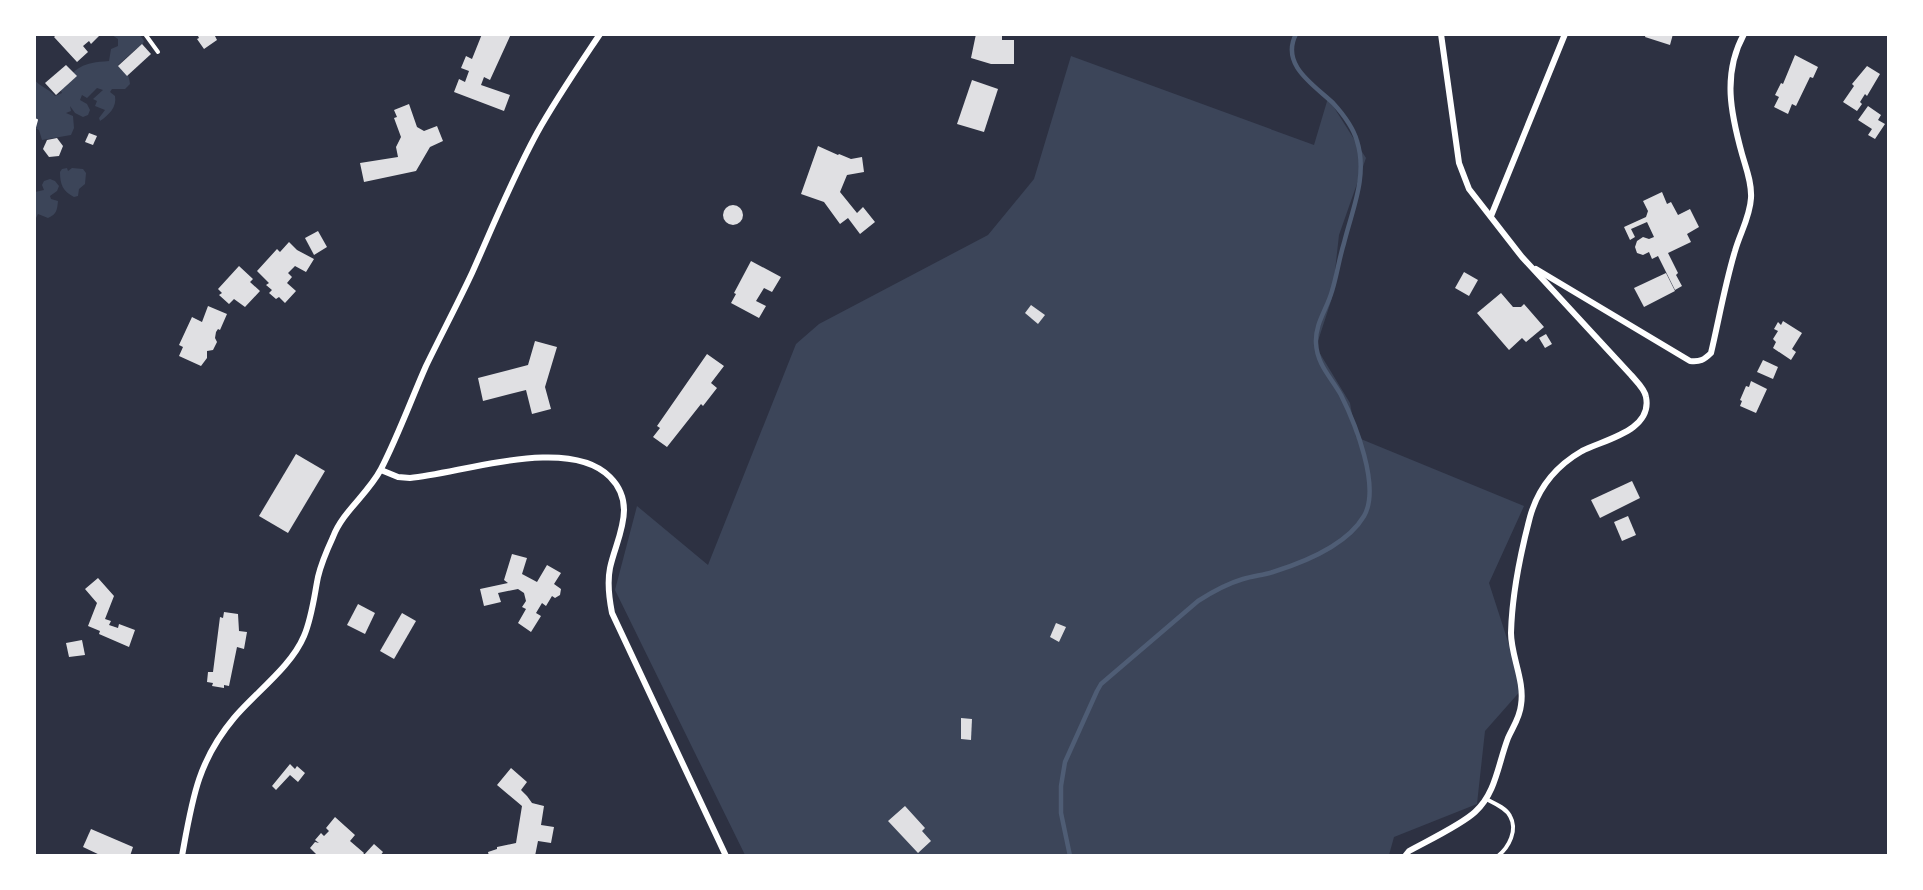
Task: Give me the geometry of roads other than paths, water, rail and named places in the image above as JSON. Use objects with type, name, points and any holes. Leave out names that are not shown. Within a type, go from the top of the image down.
[{"type":"street","points":[[182,855],[199,774],[209,754],[233,719],[287,664],[297,650],[313,606],[318,575],[334,535],[350,508],[365,493],[381,470],[512,182],[566,86],[600,34]]},
{"type":"street","points":[[1405,855],[1469,817],[1486,799],[1496,777],[1522,704],[1511,636],[1513,597],[1520,555],[1538,493],[1550,475],[1581,452],[1631,430],[1641,419],[1646,406],[1646,396],[1631,375],[1530,266],[1469,189],[1460,162],[1441,34]]},
{"type":"street","points":[[1491,216],[1565,34]]},
{"type":"street","points":[[1530,266],[1690,361],[1698,362],[1711,353],[1735,251],[1749,212],[1751,196],[1750,180],[1732,117],[1730,100],[1734,61],[1744,34]]},
{"type":"street","points":[[381,470],[398,477],[410,478],[533,458],[558,458],[598,467],[615,483],[622,497],[624,512],[608,576],[608,595],[612,614],[726,855]]},
{"type":"lane","points":[[145,34],[158,52]]},
{"type":"lane","points":[[1486,799],[1504,809],[1511,816],[1513,825],[1508,845],[1498,855]]},
{"type":"waterway","points":[[1070,856],[1061,813],[1061,786],[1065,762],[1101,684],[1209,594],[1237,581],[1298,563],[1336,544],[1357,526],[1368,504],[1370,489],[1368,472],[1359,438],[1341,395],[1319,358],[1316,343],[1317,329],[1330,298],[1358,193],[1360,154],[1355,136],[1344,116],[1301,73],[1296,65],[1292,55],[1292,45],[1296,34]]}]
